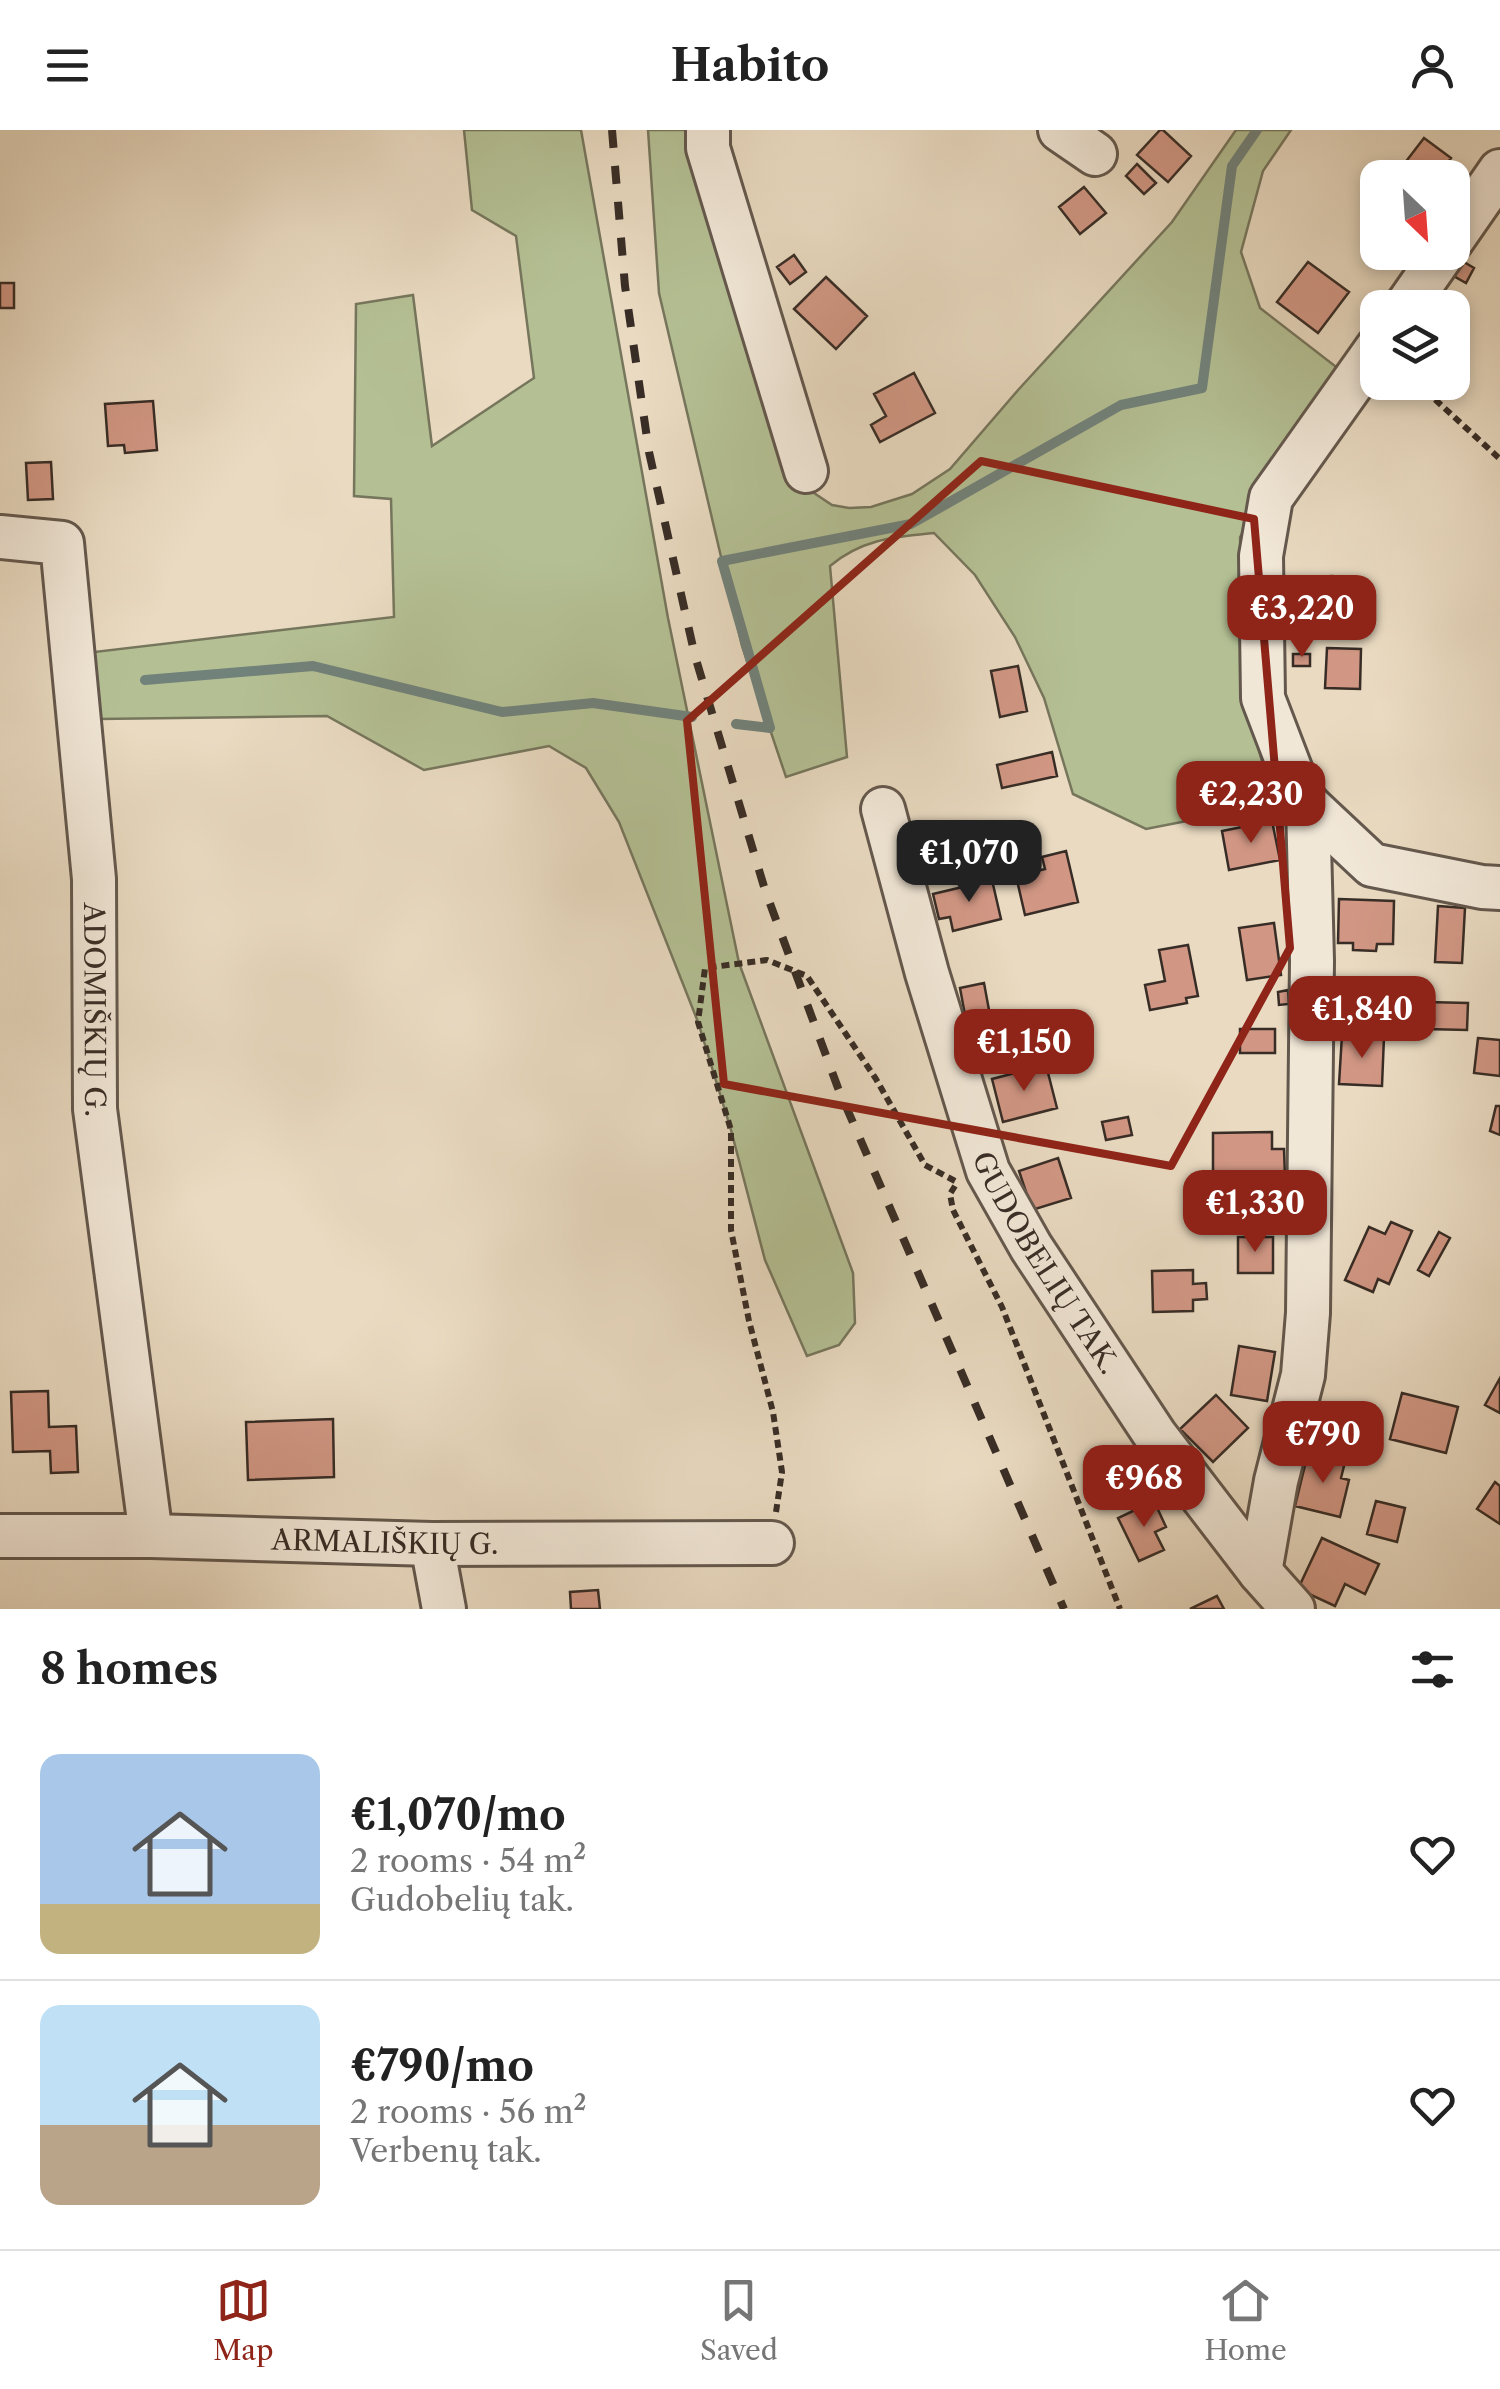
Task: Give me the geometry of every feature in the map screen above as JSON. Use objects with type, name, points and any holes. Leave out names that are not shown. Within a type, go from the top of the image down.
[{"type":"street","points":[[708,130],[708,148],[806,471]]},
{"type":"street","points":[[1060,130],[1095,154]]},
{"type":"street","points":[[1470,214],[1500,172]]},
{"type":"street","points":[[1360,373],[1272,498],[1260,556],[1263,698],[1299,792],[1372,866],[1482,888],[1500,888]]},
{"type":"street","name":"ADOMIŠKIŲ G.","points":[[0,538],[62,543],[94,878],[95,1109],[152,1536]]},
{"type":"street","points":[[1260,1572],[1276,1481],[1303,1374],[1308,1313],[1312,961],[1308,805]]},
{"type":"street","name":"GUDOBELIŲ TAK.","points":[[883,808],[927,973],[988,1171],[1030,1247],[1156,1435],[1260,1572],[1293,1609]]},
{"type":"street","name":"ARMALIŠKIŲ G.","points":[[0,1536],[432,1544],[772,1543]]},
{"type":"street","points":[[432,1544],[444,1609]]},
{"type":"path","points":[[1436,400],[1500,459]]},
{"type":"path","points":[[772,1543],[782,1472],[773,1412],[748,1321],[731,1230],[730,1130],[698,1022],[705,968],[767,960],[807,976],[876,1079],[925,1165],[956,1182],[950,1194],[953,1210],[1002,1307],[1120,1609]]},
{"type":"highlighted area","points":[[981,461],[1254,519],[1290,948],[1171,1166],[724,1084],[687,721]]},
{"type":"green space","points":[[464,130],[581,130],[668,618],[739,963],[853,1273],[855,1323],[839,1345],[807,1356],[765,1260],[698,1022],[619,822],[586,768],[549,746],[424,770],[327,716],[99,719],[94,652],[394,617],[391,499],[354,496],[356,304],[413,295],[432,446],[534,378],[516,236],[472,210]]},
{"type":"green space","points":[[648,130],[700,130],[790,477],[832,505],[849,508],[871,507],[912,494],[950,469],[1172,222],[1236,130],[1291,130],[1263,171],[1241,252],[1260,308],[1344,373],[1240,537],[1245,676],[1255,736],[1274,804],[1146,829],[1073,794],[1044,698],[1015,637],[975,575],[934,533],[866,545],[830,566],[847,757],[786,777],[742,646],[659,293]]},
{"type":"building","points":[[1160,130],[1191,156],[1168,182],[1137,155]]},
{"type":"building","points":[[1424,138],[1451,158],[1450,160],[1407,160]]},
{"type":"building","points":[[1137,164],[1156,183],[1144,194],[1126,176]]},
{"type":"building","points":[[1084,187],[1106,213],[1080,234],[1059,207]]},
{"type":"building","points":[[794,255],[806,272],[790,284],[777,267]]},
{"type":"building","points":[[1308,262],[1349,292],[1318,333],[1277,302]]},
{"type":"building","points":[[1470,266],[1474,268],[1466,283],[1443,270],[1470,270]]},
{"type":"building","points":[[826,277],[867,316],[836,349],[794,309]]},
{"type":"building","points":[[0,283],[14,283],[14,308],[0,308]]},
{"type":"building","points":[[914,373],[935,413],[880,442],[871,425],[886,416],[874,394]]},
{"type":"building","points":[[153,401],[157,450],[125,453],[124,445],[108,446],[105,404]]},
{"type":"building","points":[[51,462],[53,499],[28,500],[26,463]]},
{"type":"building","points":[[1332,576],[1334,614],[1295,616],[1293,578]]},
{"type":"building","points":[[1327,648],[1361,649],[1360,689],[1325,688]]},
{"type":"building","points":[[1293,654],[1310,654],[1310,666],[1293,666]]},
{"type":"building","points":[[1018,666],[1027,711],[1000,717],[991,671]]},
{"type":"building","points":[[1052,752],[1057,776],[1002,788],[997,765]]},
{"type":"building","points":[[1272,821],[1280,860],[1229,870],[1222,831]]},
{"type":"building","points":[[1066,851],[1078,902],[1025,915],[1016,876],[1045,869],[1042,857]]},
{"type":"building","points":[[992,880],[1001,919],[953,931],[950,917],[939,919],[933,894]]},
{"type":"building","points":[[1339,899],[1394,901],[1393,944],[1377,944],[1376,951],[1353,950],[1353,943],[1338,943]]},
{"type":"building","points":[[1438,906],[1465,908],[1462,963],[1435,962]]},
{"type":"building","points":[[1274,923],[1281,975],[1247,980],[1239,928]]},
{"type":"building","points":[[1188,945],[1198,996],[1186,998],[1187,1003],[1150,1010],[1145,985],[1165,981],[1159,950]]},
{"type":"building","points":[[984,983],[989,1010],[965,1015],[960,988]]},
{"type":"building","points":[[1288,990],[1289,1004],[1279,1005],[1278,992]]},
{"type":"building","points":[[1426,1002],[1468,1003],[1467,1030],[1425,1029]]},
{"type":"building","points":[[1374,1005],[1402,1005],[1401,1028],[1374,1027]]},
{"type":"building","points":[[1240,1029],[1275,1029],[1275,1053],[1240,1053]]},
{"type":"building","points":[[1342,1035],[1384,1037],[1382,1086],[1339,1084]]},
{"type":"building","points":[[1478,1038],[1500,1040],[1500,1076],[1474,1073]]},
{"type":"building","points":[[1046,1065],[1057,1108],[1003,1122],[992,1079]]},
{"type":"building","points":[[1496,1106],[1500,1106],[1500,1135],[1490,1131]]},
{"type":"building","points":[[1128,1117],[1132,1135],[1106,1140],[1102,1122]]},
{"type":"building","points":[[1272,1132],[1272,1149],[1284,1149],[1285,1177],[1260,1177],[1260,1193],[1229,1193],[1229,1178],[1213,1178],[1213,1133]]},
{"type":"building","points":[[1058,1158],[1071,1198],[1032,1210],[1019,1171]]},
{"type":"building","points":[[1391,1222],[1412,1231],[1389,1284],[1378,1279],[1373,1292],[1345,1280],[1369,1227],[1385,1234]]},
{"type":"building","points":[[1439,1232],[1450,1238],[1429,1276],[1418,1270]]},
{"type":"building","points":[[1238,1237],[1273,1237],[1273,1273],[1238,1273]]},
{"type":"building","points":[[1193,1270],[1193,1284],[1206,1283],[1207,1299],[1193,1300],[1193,1311],[1153,1312],[1152,1271]]},
{"type":"building","points":[[1239,1346],[1275,1352],[1267,1401],[1231,1395]]},
{"type":"building","points":[[1500,1378],[1500,1413],[1485,1405]]},
{"type":"building","points":[[48,1391],[49,1427],[76,1426],[78,1472],[51,1473],[50,1451],[13,1452],[11,1392]]},
{"type":"building","points":[[1402,1393],[1458,1407],[1446,1453],[1390,1439]]},
{"type":"building","points":[[1216,1395],[1248,1428],[1213,1462],[1180,1429]]},
{"type":"building","points":[[333,1419],[334,1477],[248,1480],[246,1422]]},
{"type":"building","points":[[1308,1453],[1345,1462],[1341,1478],[1349,1480],[1340,1517],[1295,1506]]},
{"type":"building","points":[[1495,1482],[1500,1486],[1500,1524],[1477,1509]]},
{"type":"building","points":[[1154,1501],[1166,1527],[1155,1532],[1164,1550],[1139,1561],[1118,1518]]},
{"type":"building","points":[[1376,1501],[1405,1508],[1397,1542],[1367,1534]]},
{"type":"building","points":[[1322,1538],[1379,1564],[1365,1594],[1345,1584],[1335,1606],[1298,1589]]},
{"type":"building","points":[[598,1590],[600,1609],[571,1609],[570,1592]]},
{"type":"building","points":[[1217,1596],[1224,1609],[1190,1609]]},
{"type":"waterway","points":[[736,724],[770,728],[722,561],[911,524],[1121,405],[1202,388],[1232,166],[1257,130]]},
{"type":"waterway","points":[[145,680],[313,666],[502,712],[593,703],[692,717]]},
{"type":"railway","points":[[612,130],[625,286],[649,452],[695,656],[765,890],[838,1088],[1064,1609]]}]
